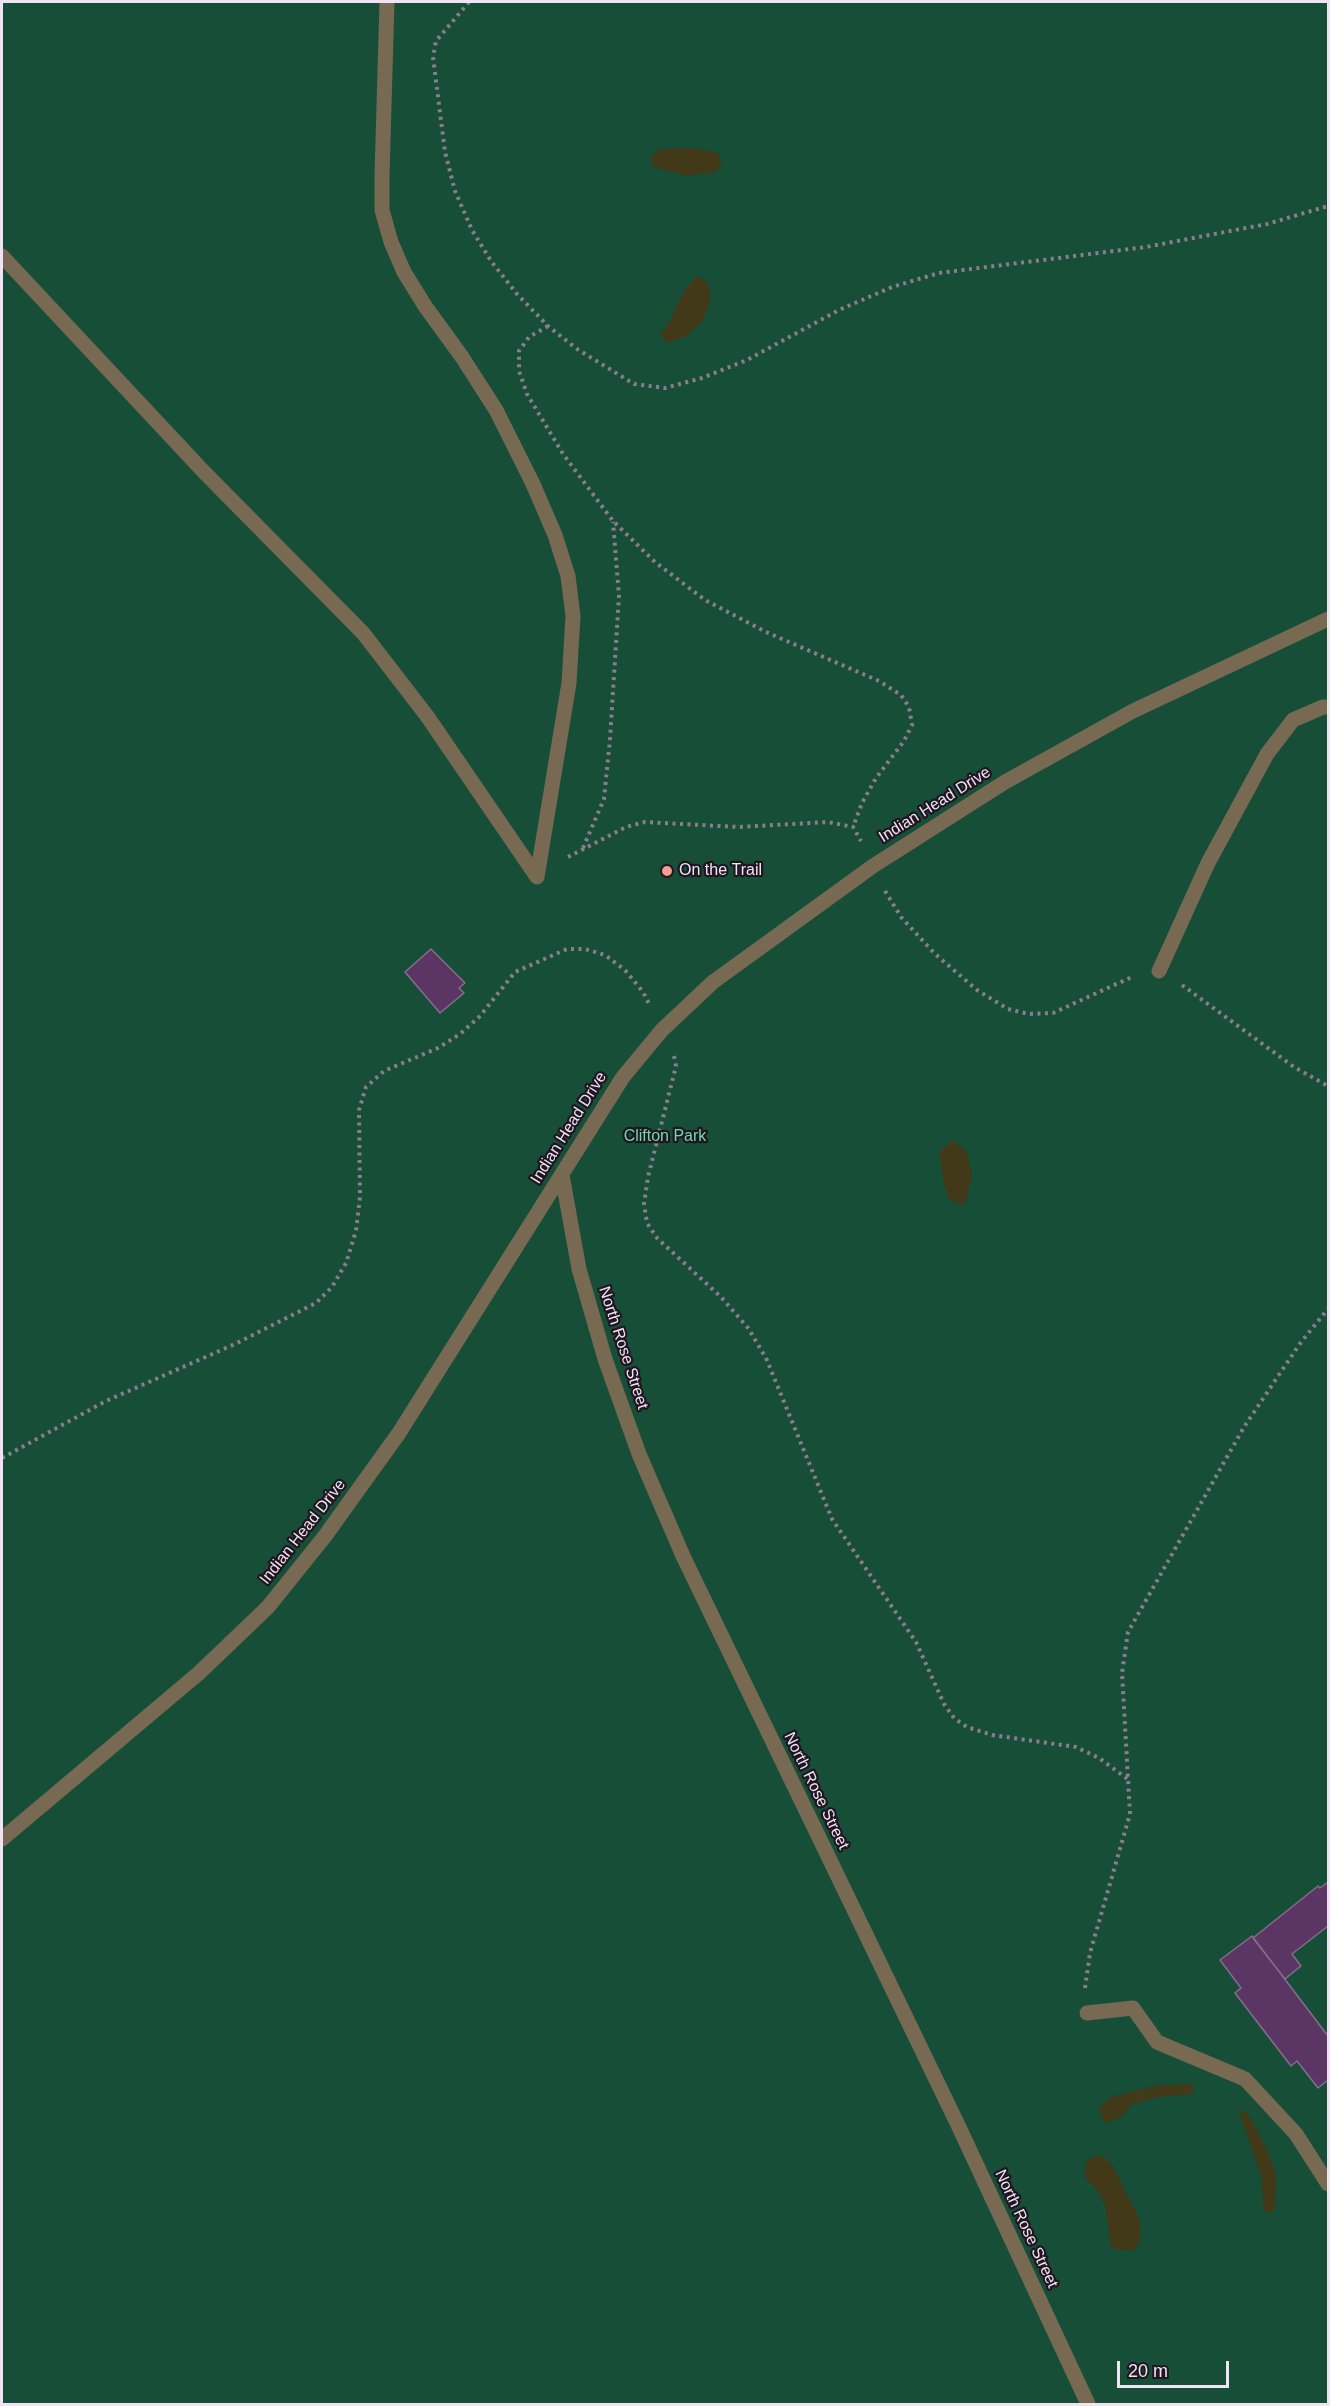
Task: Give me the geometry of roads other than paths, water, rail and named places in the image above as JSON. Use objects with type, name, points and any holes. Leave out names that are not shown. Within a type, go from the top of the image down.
[{"type":"street","points":[[2,256],[203,471],[363,633],[427,716],[537,877],[569,683],[573,616],[568,576],[555,535],[533,484],[496,410],[462,357],[425,306],[404,272],[391,242],[382,210],[387,2]]},
{"type":"street","name":"Indian Head Drive","points":[[2,1839],[199,1673],[268,1607],[325,1536],[399,1433],[623,1077],[662,1030],[713,982],[873,866],[1005,782],[1134,711],[1329,619]]},
{"type":"street","points":[[1160,971],[1208,863],[1267,754],[1293,720],[1323,707],[1329,707]]},
{"type":"street","name":"North Rose Street","points":[[562,1175],[579,1269],[605,1359],[639,1454],[683,1556],[958,2125],[1088,2404]]},
{"type":"street","points":[[1087,2013],[1133,2008],[1157,2042],[1245,2079],[1296,2134],[1329,2184]]},
{"type":"place","name":"On the Trail","points":[[667,871]]},
{"type":"park label","name":"Clifton Park","points":[[665,1137]]}]
